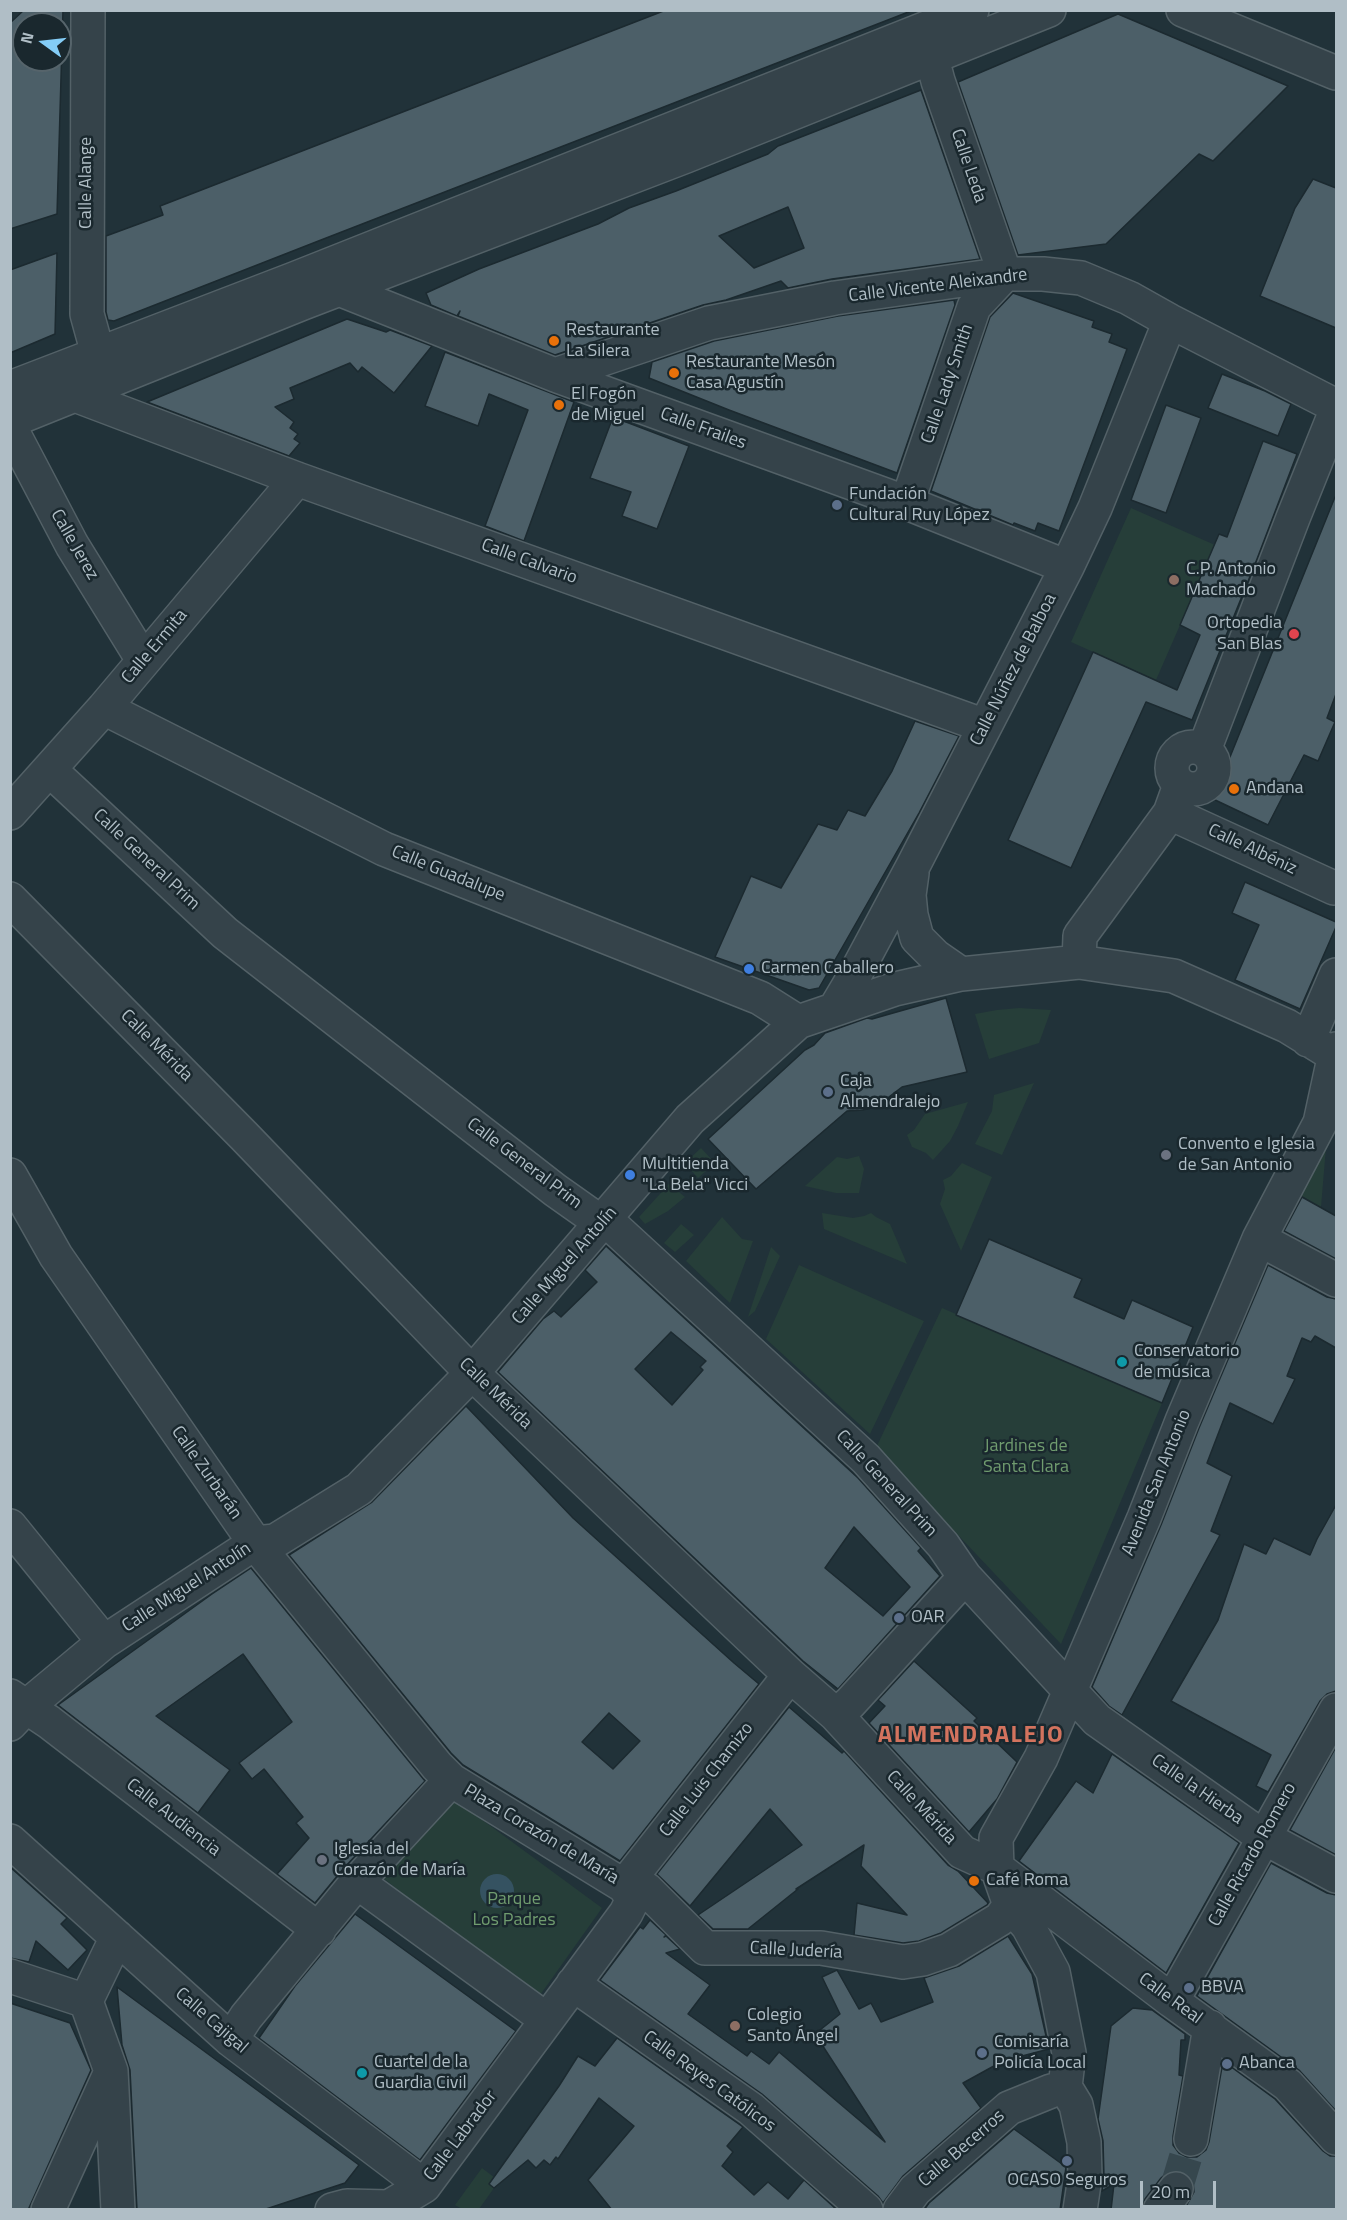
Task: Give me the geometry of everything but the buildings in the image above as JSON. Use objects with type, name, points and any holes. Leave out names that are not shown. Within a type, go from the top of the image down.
[{"type":"street","name":"Calle Alange","points":[[88,10],[87,314],[98,354]]},
{"type":"street","points":[[10,388],[294,279],[972,10]]},
{"type":"street","points":[[10,422],[339,289],[932,58],[1049,10]]},
{"type":"street","points":[[1183,10],[1336,73]]},
{"type":"street","name":"Calle Leda","points":[[932,58],[1005,274]]},
{"type":"street","name":"Calle Vicente Aleixandre","points":[[555,375],[708,323],[835,298],[1005,274],[1042,274],[1082,278],[1129,298],[1336,406]]},
{"type":"street","name":"Calle Lady Smith","points":[[907,503],[974,308],[1005,274]]},
{"type":"street","name":"Calle Frailes","points":[[339,289],[555,375],[907,503],[1067,567]]},
{"type":"street","name":"Calle Núñez de Balboa","points":[[835,1009],[913,866],[1067,567],[1095,508],[1170,321]]},
{"type":"street","name":"Calle Calvario","points":[[75,395],[297,479],[985,726]]},
{"type":"street","points":[[1079,962],[1080,936],[1175,799],[1203,787],[1210,781],[1214,772],[1214,764],[1210,755],[1204,750],[1336,411]]},
{"type":"street","name":"Calle Jerez","points":[[10,427],[72,545],[143,660]]},
{"type":"street","name":"Calle Ermita","points":[[10,813],[104,708],[297,479]]},
{"type":"street","name":"Calle Guadalupe","points":[[104,708],[384,849],[760,998],[798,1022]]},
{"type":"street","name":"Calle General Prim","points":[[50,770],[225,933],[555,1190],[596,1219],[605,1219],[866,1459],[943,1545],[965,1577],[1070,1688]]},
{"type":"street","name":"Calle Albéniz","points":[[1175,799],[1334,888]]},
{"type":"street","points":[[913,866],[909,895],[917,938],[935,956],[961,974]]},
{"type":"street","name":"Calle Mérida","points":[[10,899],[245,1137],[472,1373],[790,1676],[836,1715],[962,1852],[996,1868]]},
{"type":"street","name":"Calle Miguel Antolín","points":[[16,1709],[104,1642],[255,1543],[275,1541],[359,1489],[472,1373],[690,1119],[798,1022],[895,989],[961,974],[1079,962],[1174,975],[1287,1026],[1326,1048]]},
{"type":"street","name":"Avenida San Antonio","points":[[996,1868],[996,1838],[1041,1758],[1144,1518],[1259,1239],[1331,1103],[1326,1048],[1336,975]]},
{"type":"street","name":"Calle Zurbarán","points":[[10,1175],[56,1256],[255,1543],[436,1766],[451,1780]]},
{"type":"street","points":[[1259,1239],[1336,1280]]},
{"type":"street","points":[[10,1527],[104,1642]]},
{"type":"street","points":[[836,1715],[850,1703],[965,1577]]},
{"type":"street","name":"Calle Luis Chamizo","points":[[624,1886],[790,1676]]},
{"type":"street","name":"Calle la Hierba","points":[[1070,1688],[1097,1720],[1263,1837],[1336,1876]]},
{"type":"street","name":"Calle Audiencia","points":[[16,1709],[49,1722],[319,1930]]},
{"type":"street","name":"Calle Ricardo Romero","points":[[1172,2001],[1336,1710]]},
{"type":"street","name":"Plaza Corazón de María","points":[[231,2040],[246,2017],[357,1882],[451,1780],[624,1886],[631,1896],[631,1903],[626,1913],[547,2020]]},
{"type":"street","name":"Calle Cajigal","points":[[10,1841],[231,2040],[424,2186]]},
{"type":"street","points":[[996,1868],[1010,1905],[1028,1926],[1053,1972],[1069,2053],[1065,2087],[1076,2105],[1084,2142],[1085,2177],[1080,2210]]},
{"type":"street","name":"Calle Real","points":[[996,1868],[1288,2085],[1336,2138]]},
{"type":"street","points":[[357,1882],[547,2020]]},
{"type":"street","name":"Calle Judería","points":[[624,1886],[646,1889],[705,1948],[821,1948],[903,1962],[923,1959],[949,1950],[1000,1919],[1010,1905]]},
{"type":"street","points":[[117,1937],[86,2001],[111,2071],[118,2210]]},
{"type":"street","points":[[10,1976],[86,2001]]},
{"type":"street","name":"Calle Reyes Católicos","points":[[573,1984],[751,2109],[866,2210]]},
{"type":"street","name":"Calle Labrador","points":[[340,2208],[390,2208],[424,2186],[547,2020]]},
{"type":"street","points":[[1191,2139],[1210,2027]]},
{"type":"street","points":[[48,2210],[111,2071]]},
{"type":"street","name":"Calle Becerros","points":[[900,2210],[915,2190],[1009,2108],[1065,2087]]},
{"type":"street","name":"Calle Labrador","points":[[340,2208],[375,2178],[387,2158]]},
{"type":"green space","points":[[1131,508],[1215,545],[1156,680],[1071,642]]},
{"type":"green space","points":[[1019,1008],[1051,1010],[1039,1043],[989,1059],[975,1014]]},
{"type":"green space","points":[[1034,1083],[1002,1155],[975,1144],[992,1111],[994,1095]]},
{"type":"green space","points":[[968,1102],[950,1141],[933,1160],[926,1153],[912,1147],[907,1135],[914,1130],[925,1114]]},
{"type":"green space","points":[[1327,1135],[1321,1207],[1298,1194]]},
{"type":"green space","points":[[701,1148],[715,1163],[698,1178],[685,1163]]},
{"type":"green space","points":[[859,1156],[864,1169],[859,1193],[836,1193],[805,1186],[837,1157],[847,1159]]},
{"type":"green space","points":[[962,1163],[992,1177],[961,1251],[940,1204],[945,1189],[943,1180],[951,1176]]},
{"type":"green space","points":[[669,1184],[685,1197],[668,1211],[645,1224],[639,1217]]},
{"type":"green space","points":[[822,1213],[853,1218],[871,1213],[890,1224],[907,1264],[824,1229]]},
{"type":"green space","points":[[722,1217],[742,1239],[753,1241],[730,1303],[686,1261]]},
{"type":"green space","points":[[681,1224],[694,1235],[675,1252],[664,1243]]},
{"type":"green space","points":[[771,1247],[780,1256],[755,1311],[748,1317]]},
{"type":"green space","points":[[799,1265],[924,1321],[870,1434],[766,1339]]},
{"type":"green space","name":"Jardines de Santa Clara","points":[[942,1308],[1162,1403],[1061,1644],[876,1448]]},
{"type":"green space","name":"Parque Los Padres","points":[[447,1794],[602,1908],[538,1998],[383,1878]]},
{"type":"green space","points":[[482,2168],[499,2181],[479,2209],[462,2209],[455,2205]]},
{"type":"water","points":[[497,1874],[509,1879],[514,1891],[509,1903],[497,1908],[485,1903],[480,1891],[485,1879]]},
{"type":"tunnel","points":[[1176,2189],[1191,2139]]},
{"type":"place","name":"Restaurante La Silera","points":[[554,341]]},
{"type":"place","name":"Restaurante Mesón Casa Agustín","points":[[674,373]]},
{"type":"place","name":"El Fogón de Miguel","points":[[559,405]]},
{"type":"place","name":"Fundación Cultural Ruy López","points":[[837,505]]},
{"type":"place","name":"C.P. Antonio Machado","points":[[1174,580]]},
{"type":"place","name":"Ortopedia San Blas","points":[[1294,634]]},
{"type":"place","name":"Andana","points":[[1234,789]]},
{"type":"place","name":"Carmen Caballero","points":[[749,969]]},
{"type":"place","name":"Caja Almendralejo","points":[[828,1092]]},
{"type":"place","name":"Convento e Iglesia de San Antonio","points":[[1166,1155]]},
{"type":"place","name":"Multitienda \"La Bela\" Vicci","points":[[630,1175]]},
{"type":"place","name":"Conservatorio de música","points":[[1122,1362]]},
{"type":"place","name":"OAR","points":[[899,1618]]},
{"type":"place","name":"Iglesia del Corazón de María","points":[[322,1860]]},
{"type":"place","name":"Café Roma","points":[[974,1881]]},
{"type":"place","name":"BBVA","points":[[1189,1988]]},
{"type":"place","name":"Colegio Santo Ángel","points":[[735,2026]]},
{"type":"place","name":"Comisaría Policía Local","points":[[982,2053]]},
{"type":"place","name":"Abanca","points":[[1227,2064]]},
{"type":"place","name":"Cuartel de la Guardia Civil","points":[[362,2073]]},
{"type":"place","name":"OCASO Seguros","points":[[1067,2161]]},
{"type":"district","name":"ALMENDRALEJO","points":[[971,1736]]}]
